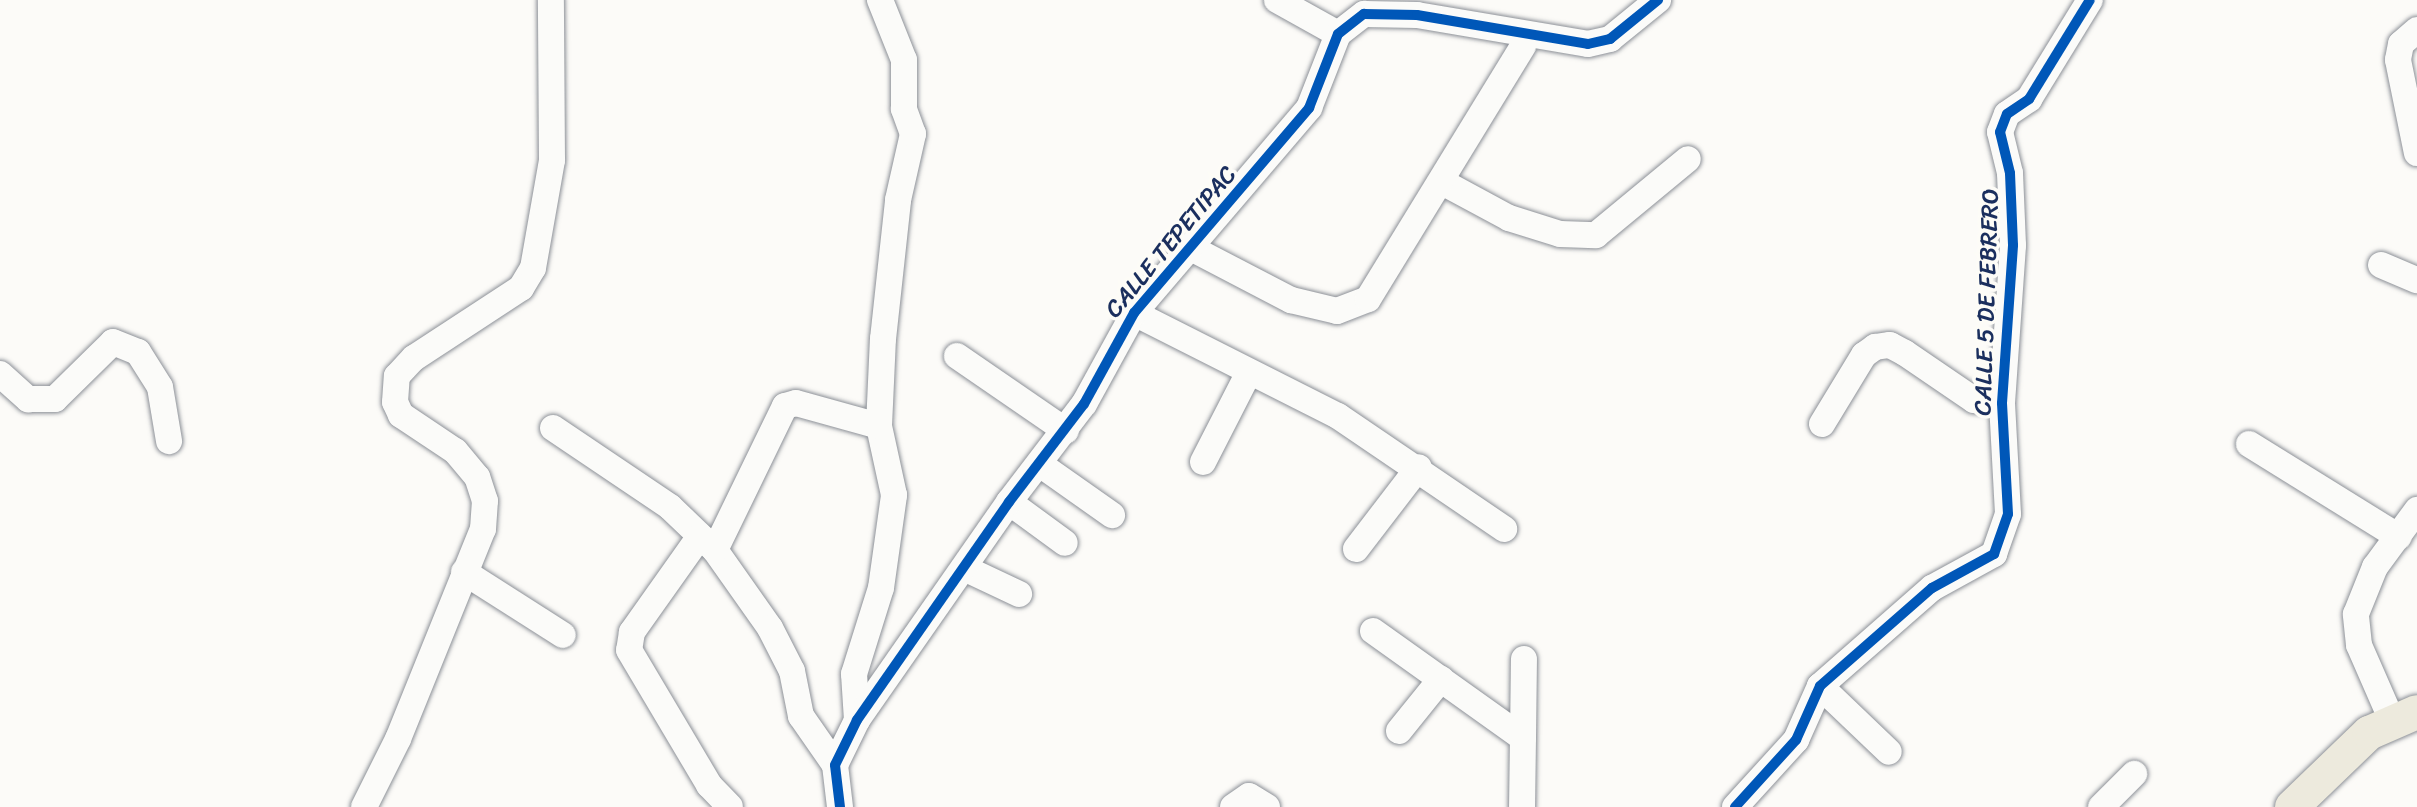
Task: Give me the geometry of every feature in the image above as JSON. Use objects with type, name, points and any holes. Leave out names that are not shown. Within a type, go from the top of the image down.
[{"type":"main road","points":[[2292,807],[2369,733],[2405,718]]},
{"type":"street","points":[[364,807],[398,739],[483,529],[485,501],[477,477],[455,451],[401,415],[395,402],[397,376],[414,358],[521,288],[533,268],[552,160],[551,0]]},
{"type":"street","points":[[857,720],[854,674],[881,588],[894,495],[879,426],[898,200],[913,134],[904,109],[904,60],[880,0]]},
{"type":"street","points":[[1277,0],[1338,34],[1364,14],[1417,15],[1588,44],[1610,39],[1658,0]]},
{"type":"street","name":"CALLE 5 DE FEBRERO","points":[[1735,807],[1796,740],[1820,686],[1932,588],[1994,554],[2008,514],[2002,403],[2013,245],[2010,173],[2000,132],[2007,114],[2029,99],[2090,0]]},
{"type":"street","points":[[2417,30],[2401,44],[2398,60],[2417,153]]},
{"type":"street","name":"CALLE TEPETIPAC","points":[[835,765],[857,720],[1009,502],[1066,431],[1134,313],[1309,108],[1338,34]]},
{"type":"street","points":[[1189,247],[1291,300],[1337,311],[1368,299],[1444,183],[1523,46]]},
{"type":"street","points":[[1444,183],[1509,218],[1560,234],[1596,235],[1688,159]]},
{"type":"street","points":[[2381,265],[2417,280]]},
{"type":"street","points":[[1134,313],[1338,416],[1419,467],[1504,529]]},
{"type":"street","points":[[0,374],[28,399],[55,399],[113,342],[126,347],[138,352],[160,387],[169,441]]},
{"type":"street","points":[[1822,424],[1864,355],[1875,347],[1890,345],[1974,400],[2002,403]]},
{"type":"street","points":[[957,356],[1066,431]]},
{"type":"street","points":[[1203,462],[1249,372]]},
{"type":"street","points":[[730,807],[709,785],[629,650],[632,632],[707,543],[785,406],[796,403],[879,426]]},
{"type":"street","points":[[553,428],[670,507],[707,543],[770,628],[792,671],[801,716],[835,765],[840,807]]},
{"type":"street","points":[[2249,444],[2399,537]]},
{"type":"street","points":[[1041,465],[1112,515]]},
{"type":"street","points":[[1356,549],[1419,467]]},
{"type":"street","points":[[1009,502],[1065,543]]},
{"type":"street","points":[[2405,718],[2359,645],[2356,614],[2375,567],[2417,510]]},
{"type":"street","points":[[964,568],[1019,594]]},
{"type":"street","points":[[464,572],[563,635]]},
{"type":"street","points":[[1373,631],[1523,738]]},
{"type":"street","points":[[1522,807],[1524,659]]},
{"type":"street","points":[[1399,731],[1441,679]]},
{"type":"street","points":[[1820,686],[1889,752]]},
{"type":"street","points":[[2101,807],[2134,774]]},
{"type":"street","points":[[1233,807],[1249,796],[1267,807]]},
{"type":"cycle path","points":[[840,807],[835,765],[857,720],[1009,502],[1084,404],[1134,313],[1309,108],[1338,34],[1364,14],[1417,15],[1588,44],[1610,39],[1658,0]]},
{"type":"cycle path","points":[[1735,807],[1796,740],[1820,686],[1932,588],[1994,554],[2008,514],[2002,403],[2013,245],[2010,173],[2000,132],[2007,114],[2029,99],[2090,0]]}]
